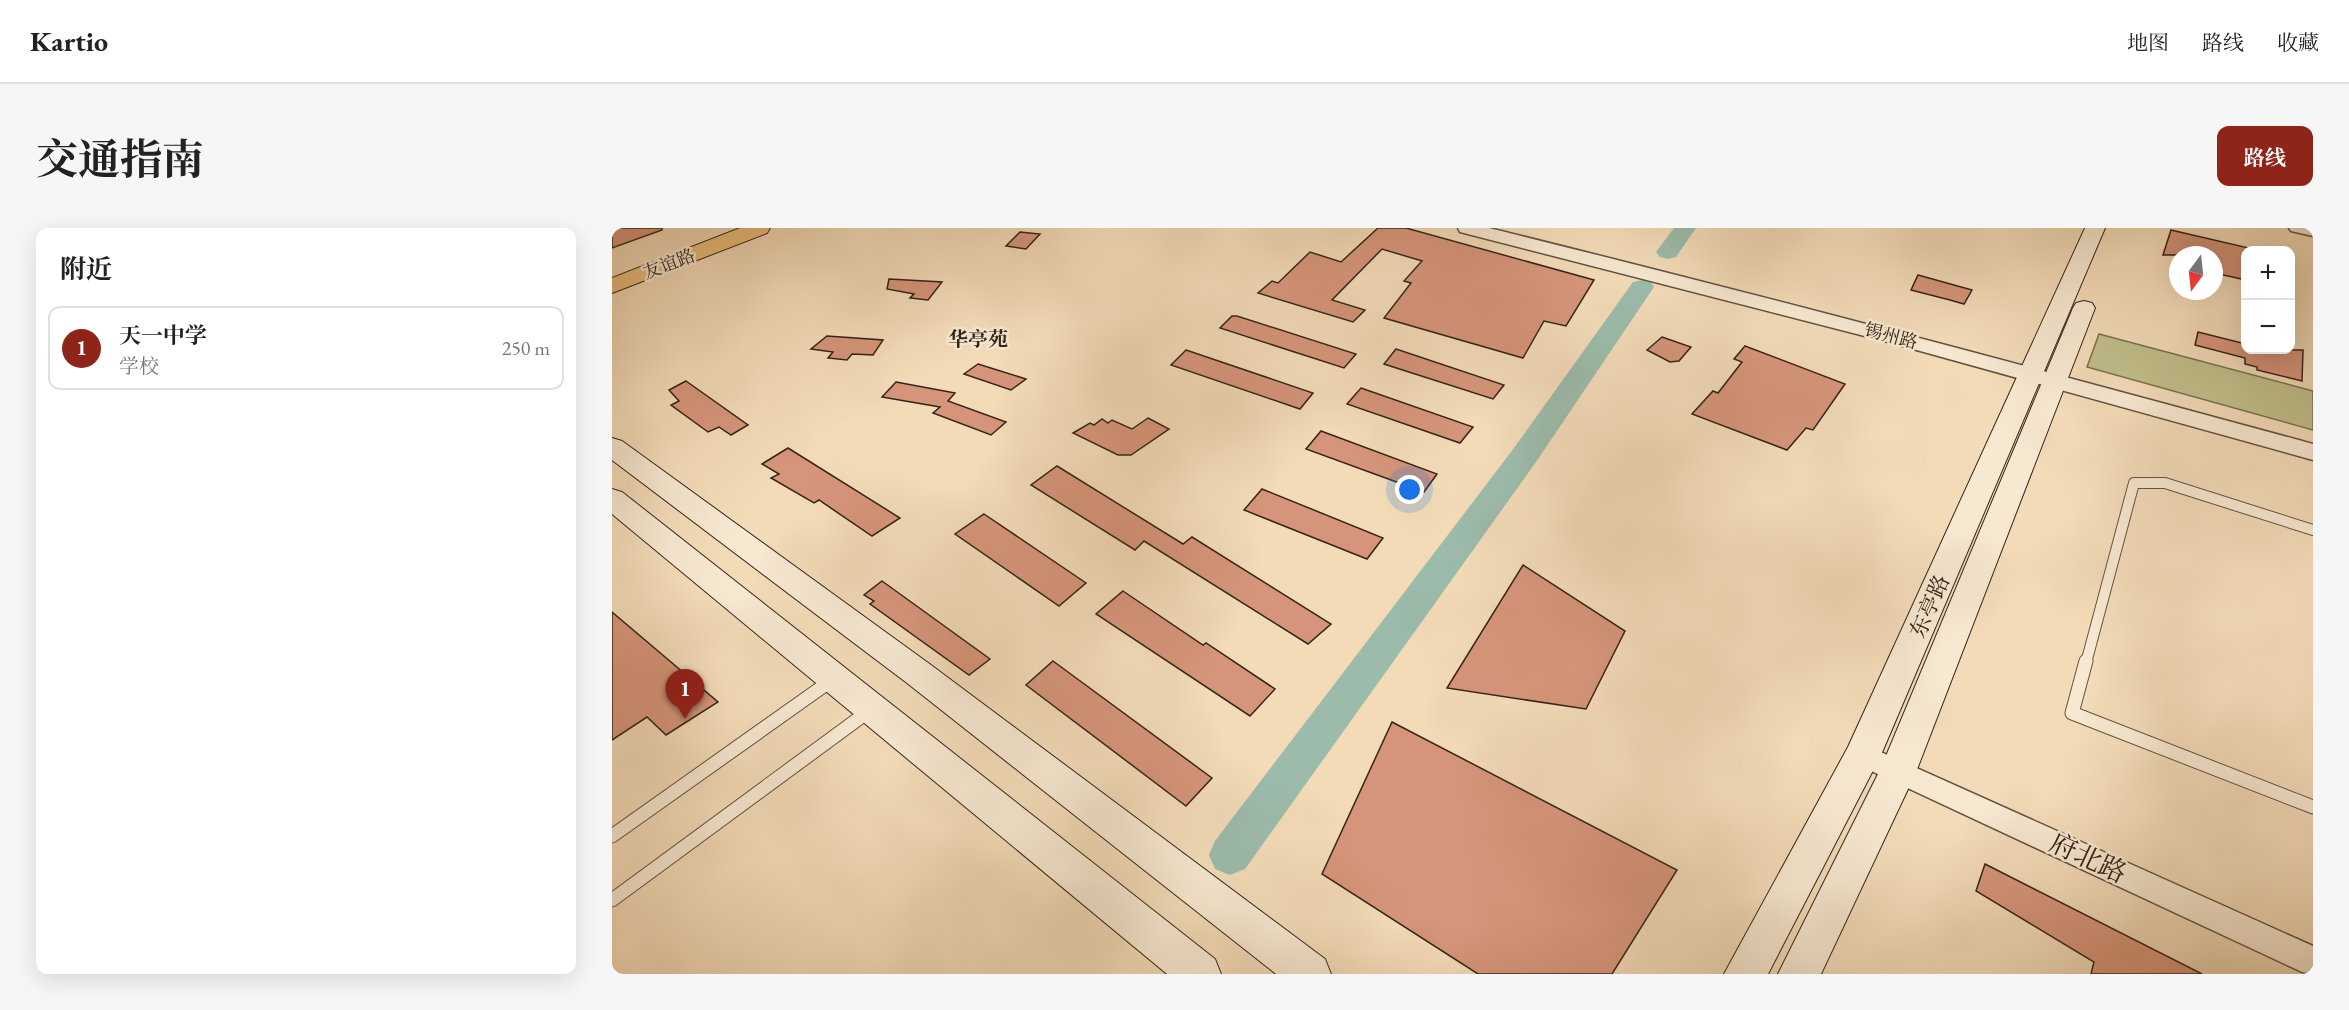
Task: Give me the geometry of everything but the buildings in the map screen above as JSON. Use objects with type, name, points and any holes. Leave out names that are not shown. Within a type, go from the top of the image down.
[{"type":"main road","name":"友谊路","points":[[612,274],[729,228]]},
{"type":"main road","name":"友谊路","points":[[612,286],[759,228]]},
{"type":"main road","name":"东亭路","points":[[1799,974],[1898,772],[2046,371],[2095,228]]},
{"type":"main road","name":"东亭路","points":[[1745,974],[1863,754],[2116,228]]},
{"type":"main road","points":[[612,447],[919,674],[1310,974]]},
{"type":"main road","points":[[612,498],[1200,974]]},
{"type":"street","name":"锡州路","points":[[1467,228],[2046,371],[2313,452]]},
{"type":"street","name":"锡州路","points":[[1499,228],[2313,441]]},
{"type":"street","points":[[2296,228],[2313,232]]},
{"type":"street","name":"府北路","points":[[1863,754],[2313,961]]},
{"type":"lane","points":[[2313,530],[2165,483],[2134,483],[2072,713],[2313,807]]},
{"type":"lane","points":[[612,836],[833,679]]},
{"type":"lane","points":[[612,900],[871,709]]},
{"type":"shaded area","points":[[2099,334],[2313,391],[2313,430],[2087,367]]},
{"type":"waterway","points":[[1668,252],[1685,228]]},
{"type":"waterway","points":[[1230,855],[1525,455],[1642,287]]},
{"type":"place","name":"天一中学","points":[[685,719]]},
{"type":"district","name":"华亭苑","points":[[978,339]]}]
